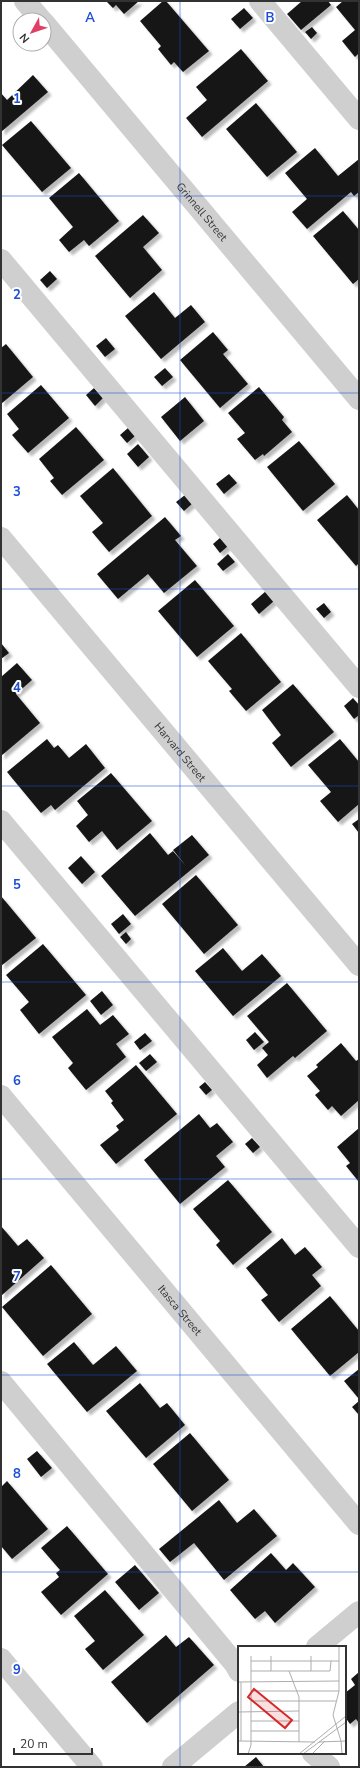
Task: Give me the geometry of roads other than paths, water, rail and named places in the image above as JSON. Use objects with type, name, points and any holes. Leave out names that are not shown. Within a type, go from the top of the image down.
[{"type":"street","points":[[25,1],[34,12]]},
{"type":"street","points":[[260,1],[359,119]]},
{"type":"street","name":"Grinnell Street","points":[[52,33],[359,399]]},
{"type":"street","points":[[1,260],[359,687]]},
{"type":"street","name":"Harvard Street","points":[[1,538],[359,965]]},
{"type":"street","points":[[1,822],[359,1247]]},
{"type":"street","name":"Itasca Street","points":[[1,1096],[359,1524]]},
{"type":"street","points":[[1,1382],[235,1664],[238,1670]]},
{"type":"street","points":[[318,1646],[359,1612]]},
{"type":"street","points":[[1,1659],[92,1767]]},
{"type":"street","points":[[173,1767],[238,1713]]},
{"type":"street","points":[[314,1754],[330,1767]]}]
